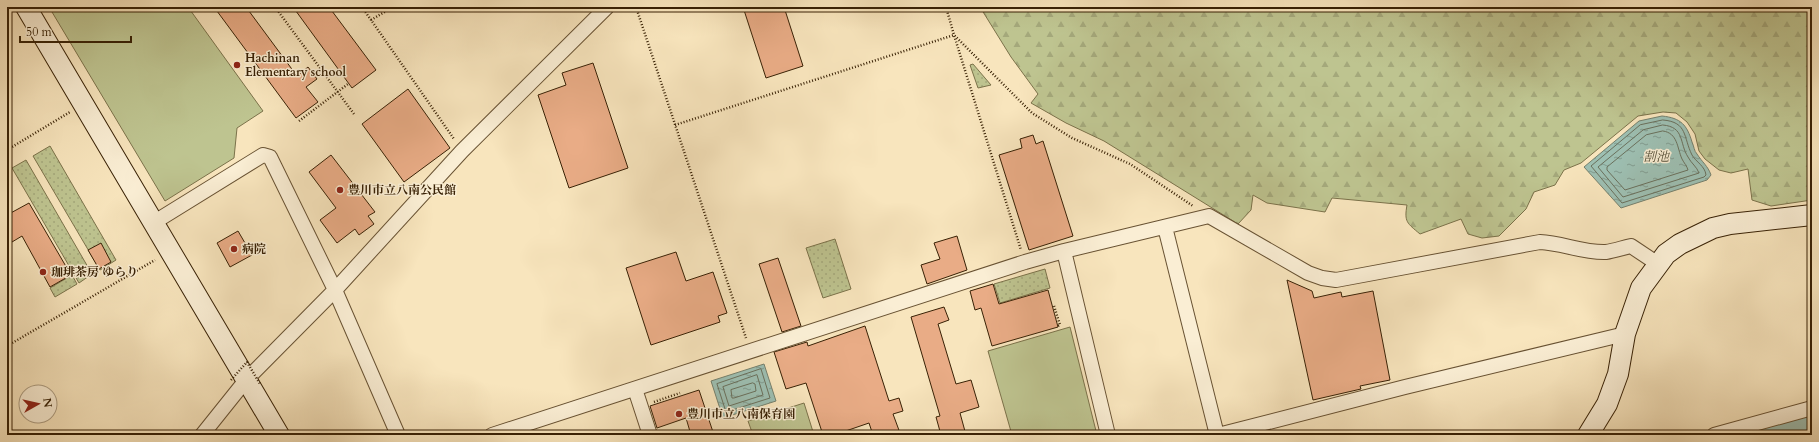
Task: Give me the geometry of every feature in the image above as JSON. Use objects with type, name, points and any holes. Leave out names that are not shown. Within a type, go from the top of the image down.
[{"type":"street","points":[[26,7],[279,435]]},
{"type":"street","points":[[202,435],[246,381],[335,290],[462,151],[607,7]]},
{"type":"street","points":[[153,223],[263,155],[270,157],[335,290],[398,435]]},
{"type":"street","points":[[1588,435],[1607,404],[1618,374],[1625,334],[1641,288],[1666,254],[1680,244],[1713,228],[1730,224],[1812,215]]},
{"type":"street","points":[[492,435],[1025,262],[1064,251],[1209,216],[1308,273],[1322,278],[1336,280],[1540,242],[1607,252],[1631,246],[1658,264]]},
{"type":"street","points":[[1165,227],[1217,435],[1625,334]]},
{"type":"street","points":[[1064,251],[1108,435]]},
{"type":"street","points":[[635,389],[650,435]]},
{"type":"street","points":[[1714,435],[1812,408]]},
{"type":"path","points":[[275,7],[354,114]]},
{"type":"path","points":[[362,7],[462,151]]},
{"type":"path","points":[[371,20],[393,7]]},
{"type":"path","points":[[636,7],[750,350]]},
{"type":"path","points":[[946,7],[1025,262]]},
{"type":"path","points":[[675,125],[954,34]]},
{"type":"path","points":[[954,34],[1032,112],[1072,138],[1130,164],[1209,216]]},
{"type":"path","points":[[299,121],[348,84]]},
{"type":"path","points":[[7,150],[83,104]]},
{"type":"path","points":[[7,346],[170,251]]},
{"type":"path","points":[[1054,306],[1060,325],[1058,326]]},
{"type":"path","points":[[246,381],[247,362],[246,381]]},
{"type":"path","points":[[653,402],[680,393]]},
{"type":"green space","points":[[49,7],[188,7],[263,111],[237,128],[234,158],[165,201]]},
{"type":"green space","points":[[980,7],[1812,7],[1812,200],[1771,206],[1752,200],[1748,169],[1731,173],[1719,170],[1705,159],[1699,151],[1695,134],[1687,122],[1676,113],[1663,112],[1638,116],[1581,163],[1564,170],[1555,185],[1534,192],[1526,209],[1499,236],[1482,238],[1468,234],[1461,219],[1420,234],[1406,219],[1407,205],[1332,198],[1325,212],[1267,203],[1253,195],[1251,210],[1238,224],[1104,141],[1066,123],[1031,103],[1038,94],[1011,57]]},
{"type":"green space","points":[[973,64],[991,85],[978,88],[970,65]]},
{"type":"green space","points":[[50,146],[116,260],[100,270],[33,156]]},
{"type":"green space","points":[[26,160],[92,274],[79,283],[12,168]]},
{"type":"green space","points":[[835,239],[851,289],[823,298],[806,248]]},
{"type":"green space","points":[[1045,269],[1050,288],[1000,303],[994,284]]},
{"type":"green space","points":[[72,275],[77,284],[55,297],[50,288]]},
{"type":"green space","points":[[1070,327],[1097,435],[1012,435],[988,351]]},
{"type":"green space","points":[[804,403],[814,435],[753,435],[748,421]]},
{"type":"green space","points":[[1812,428],[1812,435],[1762,435],[1777,431]]},
{"type":"water","name":"割池","points":[[1662,116],[1669,117],[1682,123],[1688,131],[1695,151],[1711,175],[1707,180],[1621,208],[1584,167],[1639,121]]},
{"type":"water","points":[[764,364],[776,401],[723,418],[711,381]]},
{"type":"building","points":[[214,7],[246,7],[297,76],[308,67],[317,79],[306,87],[318,102],[296,118]]},
{"type":"building","points":[[293,7],[329,7],[376,70],[352,88]]},
{"type":"building","points":[[743,7],[784,7],[803,66],[766,78]]},
{"type":"building","points":[[593,63],[628,168],[569,188],[538,95],[566,85],[562,73]]},
{"type":"building","points":[[408,89],[450,148],[404,182],[362,124]]},
{"type":"building","points":[[1033,135],[1036,144],[1043,141],[1073,236],[1029,250],[999,155],[1022,148],[1020,139]]},
{"type":"building","name":"豊川市立八南公民館","points":[[331,155],[375,212],[368,216],[374,224],[359,235],[355,229],[337,243],[320,220],[336,208],[309,172]]},
{"type":"building","points":[[29,203],[71,275],[50,287],[22,236],[7,245],[7,215]]},
{"type":"building","name":"病院","points":[[238,231],[252,255],[230,267],[217,243]]},
{"type":"building","points":[[957,236],[967,270],[927,284],[921,265],[940,259],[934,243]]},
{"type":"building","points":[[101,243],[111,262],[99,269],[88,250]]},
{"type":"building","points":[[676,252],[686,281],[713,272],[727,313],[718,316],[720,322],[651,345],[626,268]]},
{"type":"building","points":[[778,258],[801,326],[782,332],[759,264]]},
{"type":"building","points":[[1287,280],[1312,291],[1314,298],[1341,292],[1342,297],[1373,291],[1390,380],[1360,386],[1361,389],[1313,400]]},
{"type":"building","points":[[993,284],[999,304],[1048,290],[1058,327],[992,346],[981,308],[975,310],[970,291]]},
{"type":"building","points":[[944,307],[949,320],[938,324],[956,384],[971,380],[979,407],[960,413],[966,435],[941,435],[936,417],[940,416],[911,317]]},
{"type":"building","points":[[865,326],[889,401],[899,398],[903,411],[893,414],[900,433],[893,435],[873,435],[869,423],[834,435],[823,435],[806,383],[786,389],[774,352],[807,342],[808,346]]},
{"type":"building","points":[[699,390],[714,435],[691,435],[686,418],[657,428],[650,406]]},
{"type":"waterway","points":[[1747,435],[1812,420]]},
{"type":"place","name":"Hachinan Elementary school","points":[[237,65]]},
{"type":"place","name":"豊川市立八南公民館","points":[[340,190]]},
{"type":"place","name":"病院","points":[[234,249]]},
{"type":"place","name":"珈琲茶房 ゆらり","points":[[43,272]]},
{"type":"place","name":"豊川市立八南保育園","points":[[679,414]]}]
